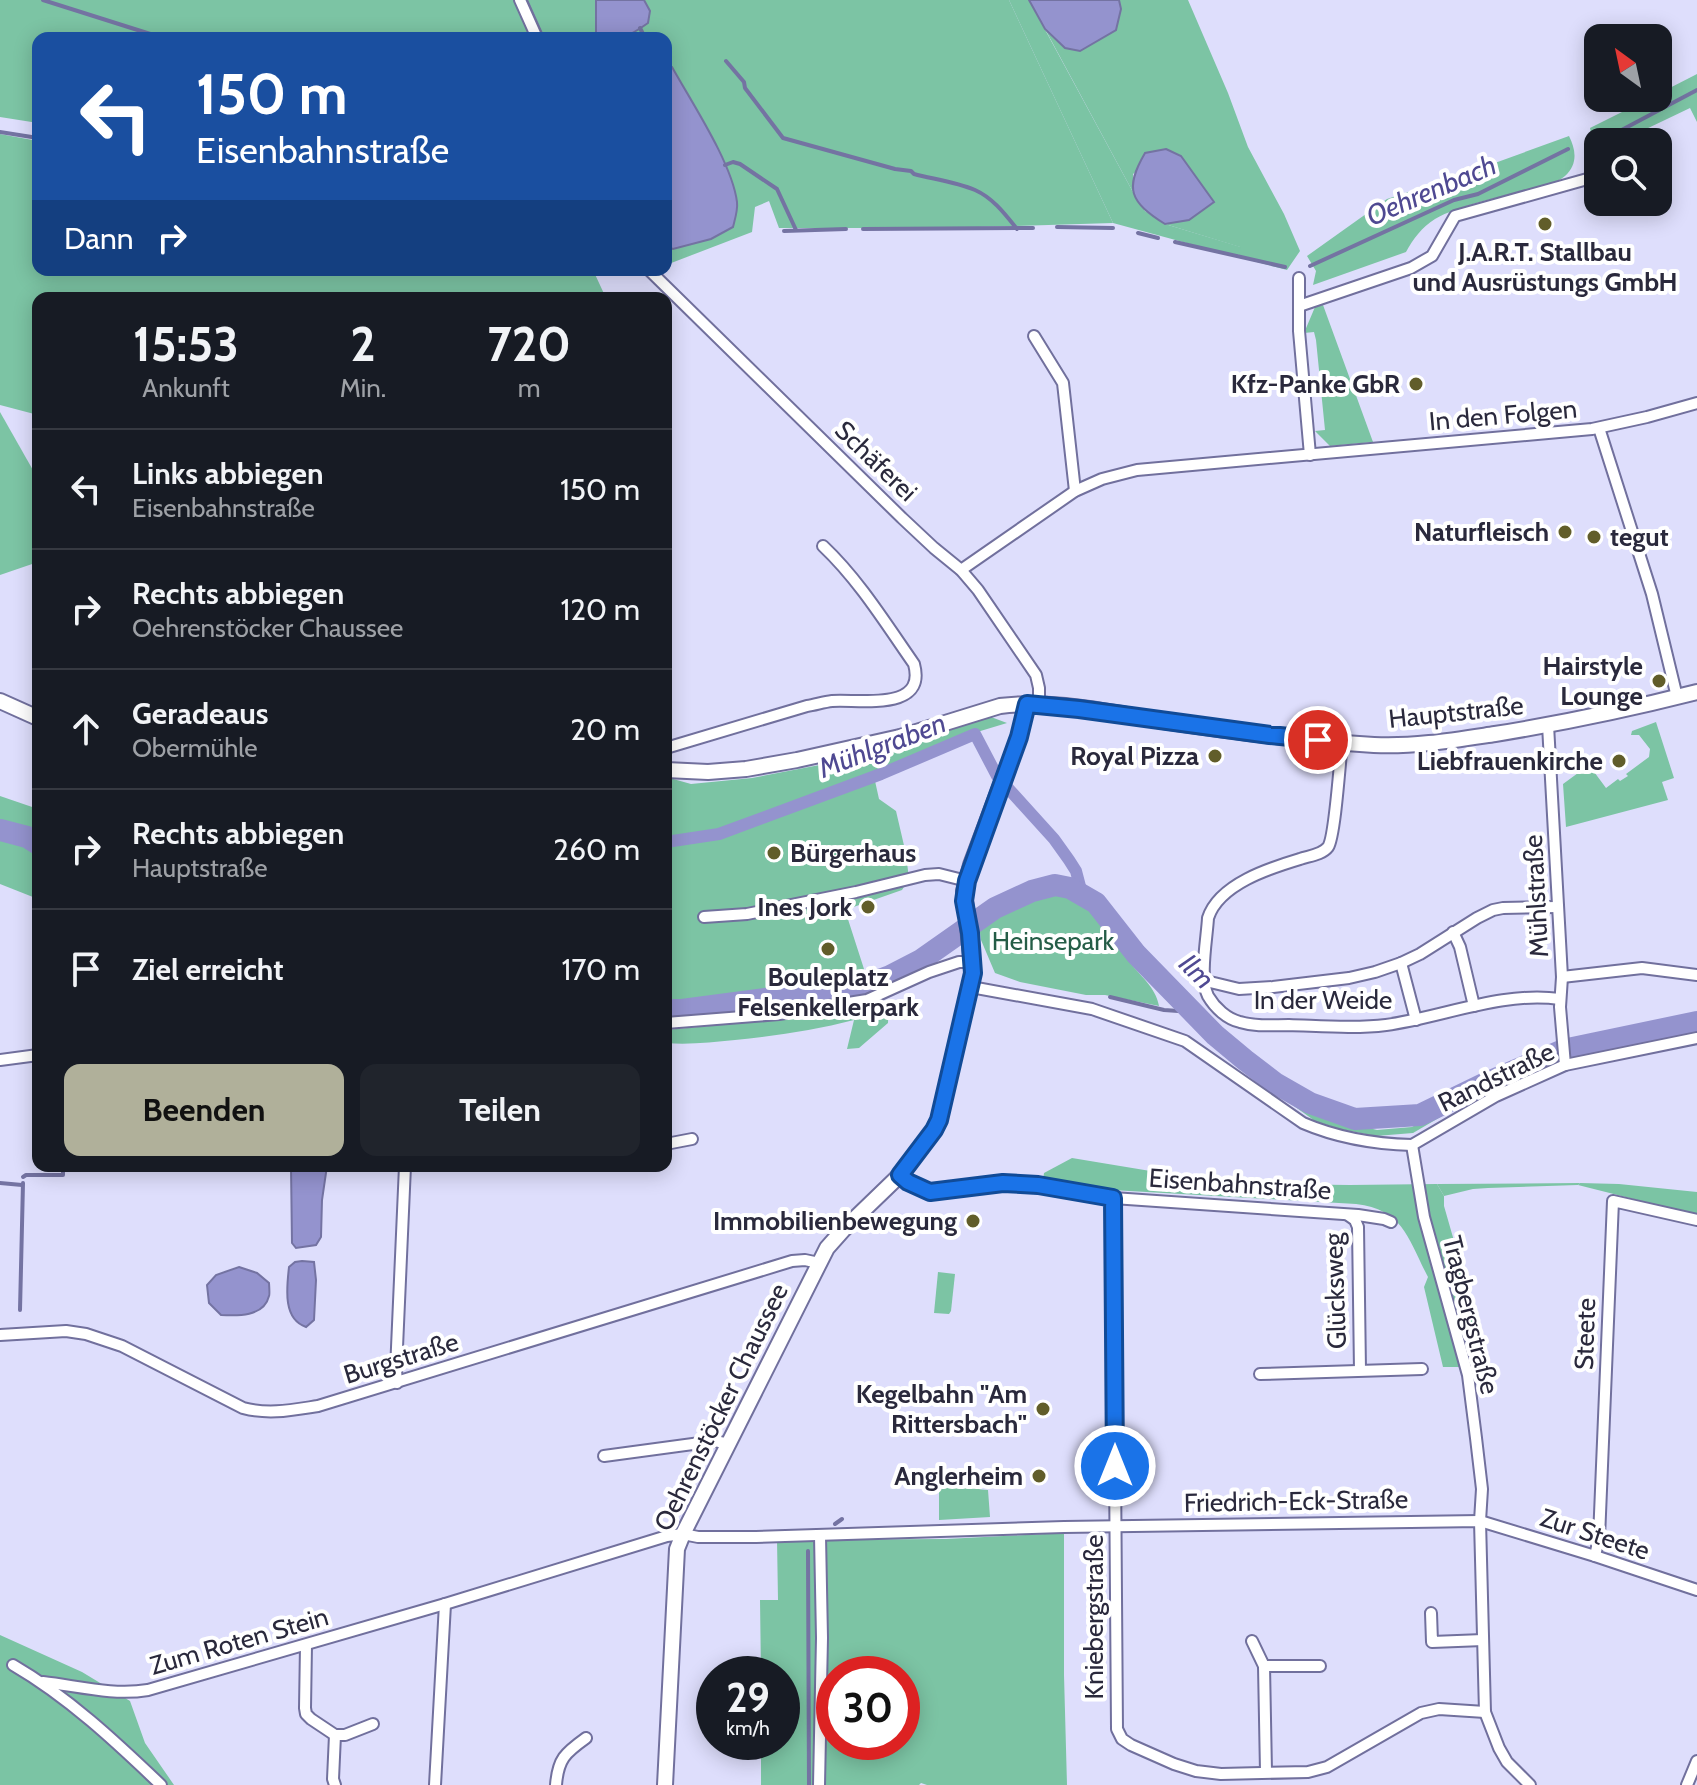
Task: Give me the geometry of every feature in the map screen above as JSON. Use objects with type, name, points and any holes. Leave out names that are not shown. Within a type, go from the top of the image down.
[{"type":"street","points":[[520,0],[534,32]]},
{"type":"street","points":[[1299,306],[1411,268],[1432,256],[1455,216],[1584,180]]},
{"type":"street","name":"Schäferei","points":[[655,276],[671,292]]},
{"type":"street","points":[[1299,278],[1310,455]]},
{"type":"street","name":"Schäferei","points":[[672,292],[923,538],[961,570],[1036,675],[1039,688],[1033,704]]},
{"type":"street","points":[[1034,336],[1063,383],[1075,491]]},
{"type":"street","name":"In den Folgen","points":[[961,570],[1075,491],[1102,479],[1137,470],[1599,428],[1697,403]]},
{"type":"street","points":[[1599,428],[1653,602],[1677,697]]},
{"type":"street","points":[[672,746],[807,706],[888,700],[908,693],[915,684],[914,664],[852,578],[823,546]]},
{"type":"street","name":"Hauptstraße","points":[[672,771],[746,769],[797,760],[900,737],[1000,706],[1033,704],[1270,735],[1380,745],[1410,744],[1548,725],[1697,692]]},
{"type":"street","points":[[0,701],[32,715]]},
{"type":"street","name":"Oehrenstöcker Chaussee","points":[[665,1785],[677,1549],[690,1517],[833,1240],[900,1175],[939,1120],[971,987],[973,962],[964,891],[1033,704]]},
{"type":"street","name":"Mühlstraße","points":[[1548,725],[1565,1062]]},
{"type":"street","points":[[1342,742],[1327,848],[1259,872],[1241,882],[1216,903],[1208,918],[1204,978],[1239,989],[1349,978],[1401,963],[1477,918],[1503,908],[1558,907]]},
{"type":"street","points":[[704,917],[747,914],[925,875],[939,874],[967,881]]},
{"type":"street","points":[[1453,932],[1460,947],[1474,1006]]},
{"type":"street","points":[[672,1023],[779,1014],[867,1000],[929,972],[959,962],[973,962]]},
{"type":"street","points":[[1401,963],[1416,1020]]},
{"type":"street","points":[[1562,977],[1642,968],[1697,975]]},
{"type":"street","name":"In der Weide","points":[[1204,978],[1208,996],[1215,1006],[1238,1022],[1251,1024],[1384,1026],[1497,1002],[1560,999]]},
{"type":"street","points":[[971,987],[1092,1009],[1185,1041],[1303,1123],[1346,1138],[1412,1145]]},
{"type":"street","name":"Randstraße","points":[[1412,1145],[1496,1096],[1565,1062],[1697,1038]]},
{"type":"street","points":[[0,1060],[32,1056]]},
{"type":"street","points":[[672,1143],[692,1139]]},
{"type":"street","name":"Tragbergstraße","points":[[1412,1145],[1424,1217],[1468,1375],[1482,1489],[1480,1521],[1485,1712],[1507,1762],[1530,1785]]},
{"type":"street","points":[[397,1383],[405,1172]]},
{"type":"street","name":"Eisenbahnstraße","points":[[900,1175],[930,1192],[1003,1183],[1038,1185],[1113,1198],[1346,1214],[1391,1222]]},
{"type":"street","name":"Kniebergstraße","points":[[1113,1198],[1117,1729],[1122,1739],[1196,1771],[1221,1774],[1308,1772],[1327,1767],[1421,1713],[1439,1709],[1485,1712]]},
{"type":"street","name":"Steete","points":[[1595,1556],[1599,1538],[1613,1201],[1697,1220]]},
{"type":"street","name":"Glücksweg","points":[[1346,1214],[1355,1220],[1358,1227],[1360,1370]]},
{"type":"street","name":"Burgstraße","points":[[0,1335],[66,1331],[86,1334],[122,1346],[243,1408],[270,1413],[318,1406],[397,1383],[792,1261],[819,1263]]},
{"type":"street","name":"Glücksweg","points":[[1260,1374],[1422,1369]]},
{"type":"street","points":[[604,1456],[715,1441],[729,1444]]},
{"type":"street","name":"Friedrich-Eck-Straße","points":[[683,1534],[698,1537],[820,1536],[1116,1526],[1480,1521]]},
{"type":"street","name":"Zur Steete","points":[[1480,1521],[1697,1590]]},
{"type":"street","name":"Zum Roten Stein","points":[[43,1682],[131,1693],[306,1645],[667,1536],[683,1534]]},
{"type":"street","points":[[819,1785],[822,1638],[820,1536]]},
{"type":"street","points":[[435,1785],[445,1604]]},
{"type":"street","points":[[1431,1613],[1432,1642],[1483,1640]]},
{"type":"street","points":[[1252,1641],[1264,1666],[1266,1772]]},
{"type":"street","points":[[306,1645],[306,1714],[335,1735],[345,1735],[373,1724]]},
{"type":"street","name":"Zum Roten Stein","points":[[13,1665],[43,1682],[161,1785]]},
{"type":"street","points":[[1264,1666],[1320,1666]]},
{"type":"street","points":[[335,1735],[335,1785]]},
{"type":"street","points":[[556,1785],[560,1761],[586,1738]]},
{"type":"street","points":[[1687,1785],[1697,1761]]},
{"type":"green space","points":[[0,0],[516,0],[531,32],[32,32],[32,122],[0,117]]},
{"type":"green space","points":[[526,0],[596,0],[596,32],[540,32]]},
{"type":"green space","points":[[644,0],[1009,0],[1113,223],[945,228],[779,228],[769,201],[755,207],[752,232],[672,263],[672,248],[704,240],[733,227],[737,203],[728,170],[672,67],[672,32],[633,32],[650,11]]},
{"type":"green space","points":[[1009,0],[1029,0],[1145,211],[1165,224],[1241,247],[1238,257],[1113,223]]},
{"type":"green space","points":[[1119,0],[1188,0],[1248,147],[1300,251],[1287,270],[1238,257],[1240,247],[1165,224],[1189,220],[1214,202],[1181,156],[1166,149],[1133,174],[1134,194],[1045,29],[1065,48],[1121,9]]},
{"type":"green space","points":[[1697,74],[1697,122],[1690,108],[1648,128],[1590,128],[1622,112],[1672,112],[1672,87]]},
{"type":"green space","points":[[0,134],[32,140],[32,276],[596,276],[603,292],[32,292],[32,413],[0,405]]},
{"type":"green space","points":[[1569,136],[1574,162],[1561,179],[1445,214],[1422,230],[1406,252],[1313,285],[1316,271],[1307,256],[1387,199]]},
{"type":"green space","points":[[1323,305],[1373,442],[1330,446],[1315,431],[1325,430],[1316,340],[1314,332],[1304,333],[1315,307]]},
{"type":"green space","points":[[0,412],[32,468],[32,564],[0,575]]},
{"type":"green space","points":[[991,717],[1007,723],[954,739],[954,745],[875,781],[720,838],[672,844],[672,779],[691,784],[752,778],[901,746]]},
{"type":"green space","points":[[1656,722],[1674,778],[1662,782],[1668,800],[1566,827],[1563,784],[1589,765],[1606,788],[1628,776],[1626,774],[1649,757],[1650,749],[1639,735],[1631,735],[1632,731]]},
{"type":"green space","points":[[875,781],[879,799],[896,811],[909,879],[902,890],[845,910],[863,973],[813,984],[672,1003],[672,844],[720,838]]},
{"type":"green space","points":[[0,796],[32,807],[32,897],[0,884]]},
{"type":"green space","name":"Heinsepark","points":[[1051,890],[1078,899],[1097,916],[1151,987],[1159,1006],[1020,982],[995,973],[981,940],[979,925],[1000,910]]},
{"type":"green space","points":[[889,1000],[888,1023],[859,1048],[847,1049],[854,1020],[765,1037],[672,1043],[672,1029],[816,1016]]},
{"type":"green space","points":[[1284,1092],[1326,1117],[1377,1130],[1412,1127],[1469,1095],[1473,1098],[1413,1133],[1376,1136],[1315,1121],[1280,1096]]},
{"type":"green space","points":[[1072,1158],[1241,1182],[1437,1184],[1444,1196],[1444,1206],[1479,1328],[1470,1367],[1443,1367],[1424,1287],[1428,1277],[1402,1228],[1385,1213],[1356,1204],[1112,1190],[1043,1180],[1044,1173]]},
{"type":"green space","points":[[1580,1183],[1473,1189],[1444,1196],[1437,1184]]},
{"type":"green space","points":[[1578,1185],[1697,1192],[1697,1215]]},
{"type":"green space","points":[[938,1272],[955,1274],[949,1314],[934,1313]]},
{"type":"green space","points":[[939,1476],[988,1490],[990,1517],[939,1520]]},
{"type":"green space","points":[[1064,1533],[1067,1785],[761,1785],[761,1760],[800,1760],[800,1656],[761,1656],[760,1600],[778,1600],[777,1540],[946,1539]]},
{"type":"green space","points":[[0,1635],[82,1672],[130,1701],[145,1743],[174,1785],[0,1785]]},
{"type":"water","points":[[596,0],[644,0],[650,11],[648,23],[635,32],[596,32]]},
{"type":"water","points":[[1029,0],[1119,0],[1121,9],[1116,30],[1080,51],[1065,48],[1045,29]]},
{"type":"water","points":[[672,67],[728,170],[737,205],[733,227],[711,239],[673,249]]},
{"type":"water","points":[[1166,149],[1181,156],[1214,202],[1189,220],[1165,224],[1144,209],[1134,194],[1133,185],[1145,153]]},
{"type":"water","points":[[291,1172],[326,1172],[321,1237],[316,1245],[296,1248],[292,1243]]},
{"type":"water","points":[[302,1261],[314,1262],[316,1280],[314,1320],[306,1327],[293,1317],[287,1292],[289,1267]]},
{"type":"water","points":[[239,1267],[257,1273],[269,1283],[269,1296],[256,1312],[221,1315],[209,1303],[207,1285],[216,1275]]},
{"type":"waterway","name":"Oehrenbach","points":[[43,0],[144,32]]},
{"type":"waterway","points":[[526,0],[540,32]]},
{"type":"waterway","points":[[640,28],[642,32]]},
{"type":"waterway","points":[[726,61],[783,138],[975,190],[993,202],[1017,229]]},
{"type":"waterway","name":"Oehrenbach","points":[[1625,128],[1697,90]]},
{"type":"waterway","points":[[0,132],[32,137]]},
{"type":"waterway","name":"Oehrenbach","points":[[1310,266],[1454,200],[1478,194],[1568,149]]},
{"type":"waterway","points":[[725,165],[733,162],[740,164],[777,189],[796,230]]},
{"type":"waterway","name":"Oehrenbach","points":[[1057,227],[1113,228]]},
{"type":"waterway","name":"Oehrenbach","points":[[863,229],[1033,228]]},
{"type":"waterway","name":"Oehrenbach","points":[[784,231],[846,229]]},
{"type":"waterway","name":"Oehrenbach","points":[[1138,233],[1158,238]]},
{"type":"waterway","name":"Oehrenbach","points":[[1175,242],[1285,267]]},
{"type":"waterway","name":"Mühlgraben","points":[[672,841],[719,834],[881,774],[975,734],[997,776],[1069,860],[1076,871],[1082,894]]},
{"type":"waterway","name":"Ilm","points":[[0,830],[32,840]]},
{"type":"waterway","name":"Ilm","points":[[672,1010],[863,986],[921,960],[995,908],[1032,891],[1055,885],[1070,888],[1096,903],[1136,954],[1215,1035],[1245,1060],[1275,1083],[1310,1103],[1355,1119],[1420,1115],[1563,1050],[1697,1022]]},
{"type":"waterway","points":[[1110,997],[1164,1010],[1193,1012]]},
{"type":"waterway","points":[[23,1177],[63,1175],[63,1172]]},
{"type":"waterway","points":[[0,1183],[22,1185]]},
{"type":"waterway","points":[[20,1310],[23,1183]]},
{"type":"waterway","points":[[835,1524],[842,1519]]},
{"type":"waterway","points":[[808,1551],[809,1785]]},
{"type":"place","name":"J.A.R.T. Stallbau und Ausrüstungs GmbH","points":[[1545,224]]},
{"type":"place","name":"Kfz-Panke GbR","points":[[1416,384]]},
{"type":"place","name":"Naturfleisch","points":[[1565,532]]},
{"type":"place","name":"tegut","points":[[1594,537]]},
{"type":"place","name":"Hairstyle Lounge","points":[[1659,681]]},
{"type":"place","name":"Royal Pizza","points":[[1215,756]]},
{"type":"place","name":"Liebfrauenkirche","points":[[1619,761]]},
{"type":"place","name":"Bürgerhaus","points":[[774,853]]},
{"type":"place","name":"Ines Jork","points":[[868,907]]},
{"type":"place","name":"Bouleplatz Felsenkellerpark","points":[[828,949]]},
{"type":"place","name":"Immobilienbewegung","points":[[973,1221]]},
{"type":"place","name":"Kegelbahn \"Am Rittersbach\"","points":[[1043,1409]]},
{"type":"place","name":"Anglerheim","points":[[1039,1476]]},
{"type":"route","points":[[1115,1466],[1113,1198],[1038,1185],[1003,1183],[930,1192],[900,1175],[939,1120],[971,987],[973,962],[964,901],[971,865],[1019,737],[1027,704],[1318,740]]}]
